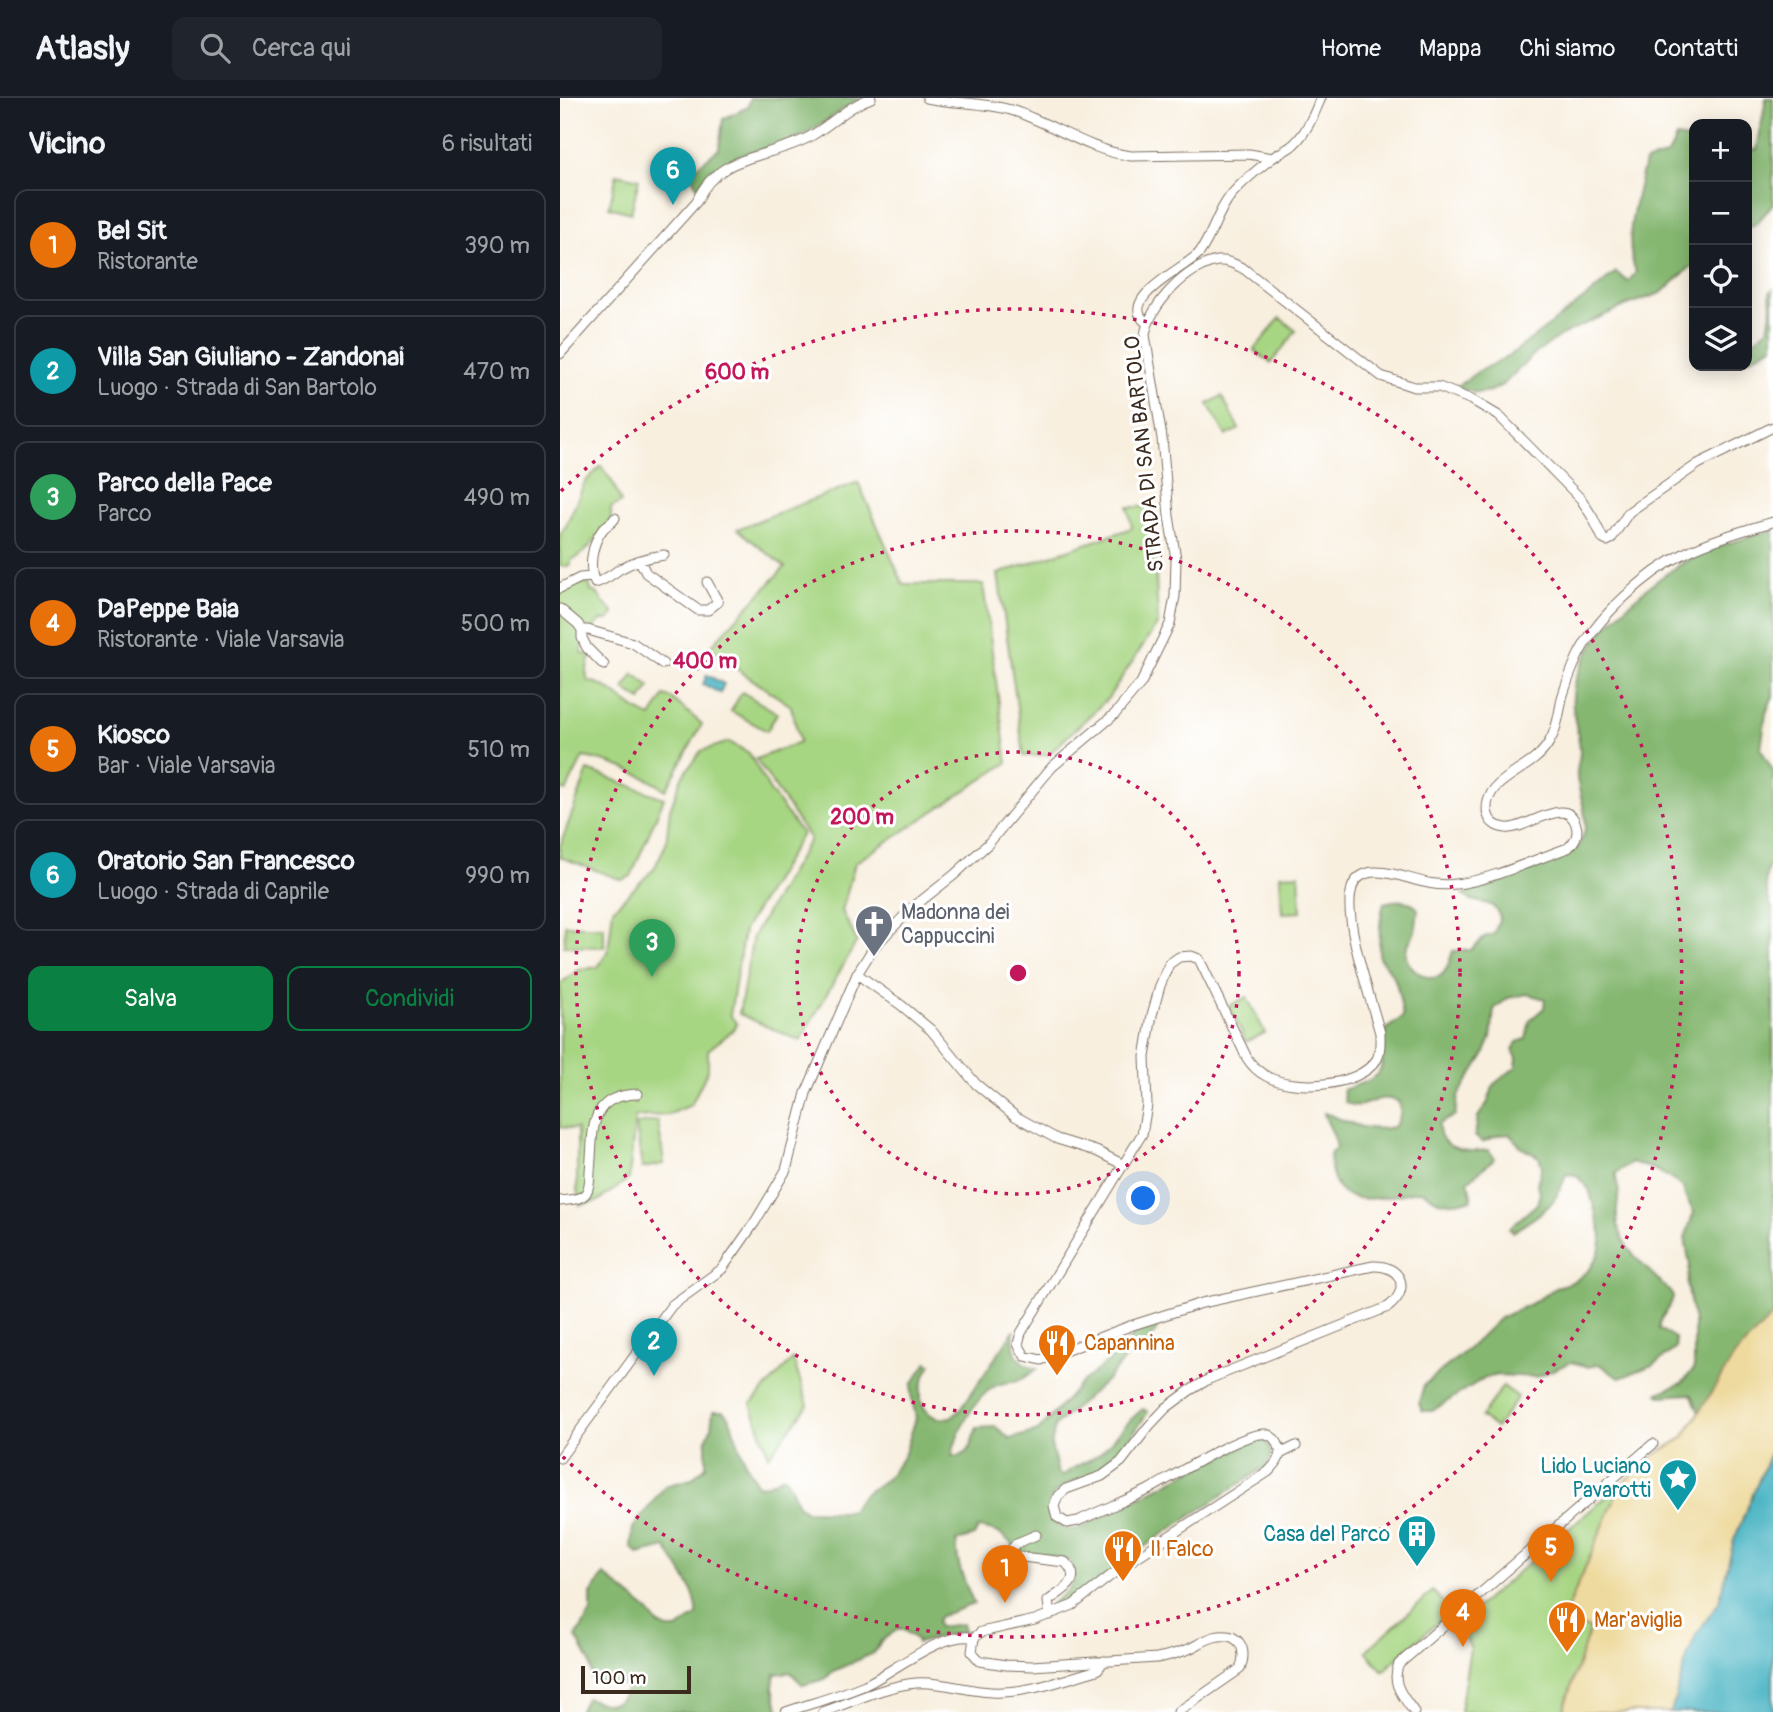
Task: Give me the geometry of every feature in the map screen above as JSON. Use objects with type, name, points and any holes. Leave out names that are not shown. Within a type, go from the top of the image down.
[{"type":"street","points":[[560,354],[722,170],[741,159],[801,141],[871,98]]},
{"type":"street","points":[[927,98],[1009,110],[1116,154],[1249,154],[1272,158]]},
{"type":"street","points":[[1147,323],[1139,312],[1147,293],[1162,278],[1194,258],[1208,240],[1228,200],[1272,158],[1293,145],[1311,122],[1321,98]]},
{"type":"street","name":"STRADA DI SAN BARTOLO","points":[[560,1458],[672,1305],[722,1269],[755,1222],[786,1170],[806,1093],[857,974],[874,947],[912,908],[988,844],[1052,767],[1115,714],[1141,683],[1170,624],[1175,596],[1176,559],[1162,438],[1145,335],[1147,323],[1157,305],[1178,283],[1207,265],[1219,261],[1231,262],[1244,269],[1381,376],[1413,387],[1439,387],[1472,400],[1499,416],[1581,499],[1603,539],[1607,541],[1629,512],[1698,464],[1773,427]]},
{"type":"street","points":[[615,518],[602,531],[596,546],[591,566],[595,583],[620,569],[664,555]]},
{"type":"street","points":[[1178,1712],[1240,1669],[1244,1658],[1243,1647],[1237,1640],[1227,1636],[1214,1637],[1175,1654],[1157,1658],[1032,1666],[988,1664],[980,1661],[972,1652],[974,1638],[981,1632],[1050,1615],[1073,1605],[1123,1566],[1268,1472],[1277,1463],[1279,1445],[1265,1434],[1254,1435],[1147,1490],[1078,1521],[1067,1523],[1057,1517],[1054,1506],[1058,1496],[1066,1489],[1102,1476],[1121,1462],[1166,1408],[1189,1391],[1209,1379],[1388,1307],[1396,1301],[1401,1290],[1401,1279],[1395,1272],[1383,1266],[1373,1266],[1202,1303],[1130,1326],[1041,1360],[1025,1356],[1018,1345],[1021,1333],[1142,1134],[1147,1105],[1145,1057],[1152,1015],[1169,964],[1179,957],[1191,956],[1199,960],[1247,1058],[1255,1069],[1268,1078],[1307,1086],[1349,1079],[1363,1072],[1377,1059],[1380,1032],[1353,930],[1349,903],[1356,879],[1367,873],[1378,872],[1434,885],[1457,884],[1568,848],[1575,841],[1578,830],[1575,819],[1569,814],[1548,814],[1520,826],[1505,829],[1491,821],[1486,810],[1495,789],[1532,763],[1549,743],[1570,675],[1594,631],[1640,584],[1684,553],[1773,522]]},
{"type":"street","points":[[640,561],[646,573],[698,610],[708,610],[719,602],[708,582]]},
{"type":"street","points":[[560,587],[580,578],[592,577]]},
{"type":"street","points":[[560,609],[578,624],[587,648],[604,665]]},
{"type":"street","points":[[582,630],[633,643],[663,664]]},
{"type":"street","points":[[857,974],[901,1005],[940,1038],[976,1084],[1015,1116],[1056,1139],[1096,1152],[1124,1165]]},
{"type":"street","points":[[560,1201],[580,1198],[586,1194],[598,1111],[606,1102],[626,1094],[638,1094]]},
{"type":"street","points":[[1414,1712],[1395,1681],[1399,1664],[1653,1444]]},
{"type":"street","points":[[1280,1454],[1296,1446]]},
{"type":"street","points":[[1035,1535],[1017,1543],[1011,1550],[1013,1556],[1040,1557],[1065,1562],[1072,1572],[1066,1591],[1048,1601],[1050,1615]]},
{"type":"street","points":[[786,1712],[864,1685],[918,1654],[958,1637],[974,1638]]},
{"type":"street","points":[[823,1712],[897,1686],[915,1683],[987,1692],[1011,1692],[1097,1670],[1104,1661]]},
{"type":"green space","points":[[750,98],[860,98],[806,134],[787,143],[738,156],[718,168],[697,187],[690,172],[719,149],[723,119],[748,107]]},
{"type":"green space","points":[[1766,98],[1773,98],[1773,204],[1752,226],[1752,150],[1757,150]]},
{"type":"green space","points":[[1676,137],[1689,139],[1689,268],[1661,293],[1627,305],[1561,335],[1531,357],[1504,384],[1491,391],[1476,393],[1456,387],[1479,371],[1509,356],[1616,272],[1628,282],[1636,272],[1630,245],[1631,231],[1645,162],[1671,150]]},
{"type":"green space","points":[[617,174],[639,179],[631,213],[609,207]]},
{"type":"green space","points":[[1773,289],[1773,346],[1752,357],[1752,341],[1768,329],[1770,292]]},
{"type":"green space","points":[[1280,318],[1296,331],[1271,363],[1254,350]]},
{"type":"green space","points":[[1222,396],[1239,429],[1226,436],[1208,404]]},
{"type":"green space","points":[[601,466],[613,483],[621,502],[611,508],[611,519],[587,549],[572,559],[569,566],[560,566],[560,534],[585,482]]},
{"type":"green space","points":[[858,482],[903,584],[983,584],[1007,763],[855,863],[842,911],[857,941],[800,1041],[739,1014],[753,936],[810,839],[756,759],[800,742],[791,706],[708,649],[785,567],[737,529]]},
{"type":"green space","points":[[1128,507],[1153,507],[1158,623],[1108,698],[1048,755],[1024,756],[998,574],[1132,528]]},
{"type":"green space","points":[[1773,530],[1773,696],[1766,713],[1761,749],[1773,771],[1773,860],[1767,872],[1766,885],[1773,911],[1773,1315],[1735,1355],[1699,1413],[1692,1395],[1660,1396],[1658,1393],[1682,1383],[1694,1369],[1694,1322],[1687,1284],[1690,1266],[1685,1238],[1694,1212],[1683,1187],[1658,1171],[1632,1162],[1616,1173],[1619,1229],[1623,1240],[1638,1260],[1673,1296],[1659,1329],[1675,1338],[1676,1348],[1655,1364],[1620,1378],[1598,1364],[1589,1367],[1571,1362],[1537,1377],[1499,1375],[1484,1378],[1432,1411],[1422,1411],[1419,1402],[1424,1385],[1500,1318],[1534,1302],[1557,1287],[1575,1281],[1590,1269],[1599,1253],[1602,1235],[1589,1189],[1576,1175],[1566,1174],[1552,1202],[1513,1232],[1509,1228],[1537,1204],[1540,1193],[1537,1184],[1542,1166],[1539,1157],[1522,1148],[1509,1134],[1482,1142],[1475,1136],[1478,1117],[1488,1102],[1494,1084],[1516,1067],[1517,1058],[1513,1050],[1517,1042],[1526,1039],[1530,1020],[1544,1008],[1545,999],[1527,994],[1508,998],[1494,1009],[1491,1038],[1484,1055],[1458,1096],[1455,1115],[1439,1124],[1440,1133],[1448,1144],[1463,1150],[1488,1150],[1495,1158],[1468,1181],[1472,1200],[1443,1202],[1420,1191],[1371,1199],[1359,1198],[1341,1191],[1335,1182],[1330,1154],[1336,1148],[1336,1143],[1324,1113],[1357,1126],[1374,1129],[1394,1127],[1400,1115],[1398,1101],[1382,1099],[1359,1106],[1352,1105],[1345,1102],[1343,1090],[1376,1076],[1382,1064],[1386,1029],[1403,1017],[1394,978],[1379,958],[1384,903],[1402,901],[1411,903],[1418,909],[1415,931],[1406,956],[1414,969],[1430,978],[1443,974],[1453,951],[1471,950],[1485,937],[1494,934],[1500,917],[1496,910],[1488,904],[1463,895],[1472,889],[1561,858],[1572,852],[1583,837],[1585,820],[1577,778],[1580,751],[1573,693],[1582,664],[1594,644],[1626,607],[1665,575],[1702,553]]},
{"type":"green space","points":[[589,583],[591,591],[598,594],[614,614],[595,626],[583,643],[582,653],[590,656],[586,673],[588,681],[605,687],[651,717],[664,696],[671,698],[702,724],[666,790],[626,769],[583,757],[566,791],[560,789],[560,591],[577,584]]},
{"type":"green space","points":[[634,674],[650,686],[641,700],[624,689]]},
{"type":"green space","points":[[742,692],[777,713],[767,731],[731,711]]},
{"type":"green space","points":[[729,742],[749,753],[770,791],[802,834],[744,930],[730,1015],[737,1024],[708,1050],[708,1070],[691,1105],[668,1115],[635,1117],[629,1179],[598,1201],[580,1205],[577,1189],[577,1129],[560,1127],[560,984],[578,970],[598,967],[608,952],[613,909],[654,869],[666,844],[670,809],[682,777],[701,751]]},
{"type":"green space","points":[[588,770],[664,798],[631,876],[622,880],[560,857],[560,846]]},
{"type":"green space","points":[[1299,874],[1301,912],[1282,913],[1280,875]]},
{"type":"green space","points":[[565,925],[604,927],[604,947],[564,946]]},
{"type":"green space","points":[[1247,997],[1265,1033],[1246,1042],[1229,1006]]},
{"type":"green space","points":[[658,1121],[664,1164],[642,1168],[636,1124]]},
{"type":"green space","points":[[1158,1326],[1150,1343],[1126,1357],[1108,1379],[1055,1426],[1051,1444],[1058,1474],[1063,1476],[1100,1453],[1143,1409],[1148,1412],[1113,1459],[1093,1474],[1063,1486],[1054,1494],[1049,1509],[1054,1521],[1065,1528],[1081,1528],[1258,1439],[1269,1445],[1270,1461],[1268,1465],[1151,1542],[1071,1603],[1052,1611],[1052,1603],[1068,1590],[1073,1580],[1070,1561],[1046,1555],[1022,1554],[998,1533],[978,1528],[974,1536],[957,1541],[959,1566],[974,1604],[940,1616],[937,1621],[939,1627],[962,1624],[964,1631],[917,1643],[916,1639],[900,1628],[881,1641],[874,1653],[833,1671],[825,1679],[803,1685],[790,1672],[775,1674],[773,1687],[779,1712],[579,1712],[586,1698],[611,1704],[620,1699],[628,1686],[592,1680],[590,1662],[576,1637],[591,1612],[591,1594],[604,1575],[647,1610],[659,1625],[667,1629],[677,1629],[697,1615],[691,1589],[666,1547],[638,1554],[631,1547],[633,1528],[665,1486],[692,1479],[706,1466],[706,1440],[713,1411],[723,1411],[729,1417],[745,1462],[758,1486],[784,1476],[798,1505],[806,1511],[842,1512],[851,1510],[863,1495],[887,1479],[904,1456],[916,1418],[911,1394],[912,1384],[927,1362],[931,1364],[921,1388],[922,1402],[931,1415],[939,1419],[951,1417],[960,1410],[1014,1330],[1017,1355],[1024,1363],[1037,1369],[1020,1380],[995,1386],[980,1399],[957,1437],[952,1456],[959,1456],[967,1452],[977,1428],[996,1427],[1010,1439],[1038,1431],[1082,1382],[1109,1361],[1136,1333]]},
{"type":"green space","points":[[793,1359],[808,1405],[769,1456],[751,1404]]},
{"type":"green space","points":[[1503,1386],[1518,1397],[1496,1428],[1481,1417]]},
{"type":"green space","points":[[1621,1484],[1561,1624],[1590,1627],[1563,1712],[1460,1712],[1470,1648],[1460,1622]]},
{"type":"green space","points":[[1433,1591],[1450,1611],[1383,1671],[1366,1651]]},
{"type":"sand","name":"Lido Luciano Pavarotti","points":[[1773,1315],[1773,1446],[1734,1540],[1719,1602],[1696,1635],[1671,1712],[1563,1712],[1590,1628],[1561,1625],[1621,1484],[1656,1454],[1683,1438],[1735,1355]]},
{"type":"water","points":[[707,675],[724,684],[720,693],[703,684]]},
{"type":"water","points":[[1773,1446],[1773,1712],[1671,1712],[1696,1635],[1719,1602],[1734,1540]]},
{"type":"place","name":"Oratorio San Francesco","points":[[673,205]]},
{"type":"place","name":"Madonna dei Cappuccini","points":[[874,958]]},
{"type":"place","name":"Parco della Pace","points":[[652,977]]},
{"type":"place","name":"Villa San Giuliano - Zandonai","points":[[654,1376]]},
{"type":"place","name":"Capannina","points":[[1057,1377]]},
{"type":"place","name":"Lido Luciano Pavarotti","points":[[1678,1512]]},
{"type":"place","name":"Casa del Parco","points":[[1417,1568]]},
{"type":"place","name":"Kiosco","points":[[1551,1582]]},
{"type":"place","name":"Il Falco","points":[[1123,1583]]},
{"type":"place","name":"Bel Sit","points":[[1005,1603]]},
{"type":"place","name":"DaPeppe Baia","points":[[1463,1647]]},
{"type":"place","name":"Mar'aviglia","points":[[1567,1654]]}]
